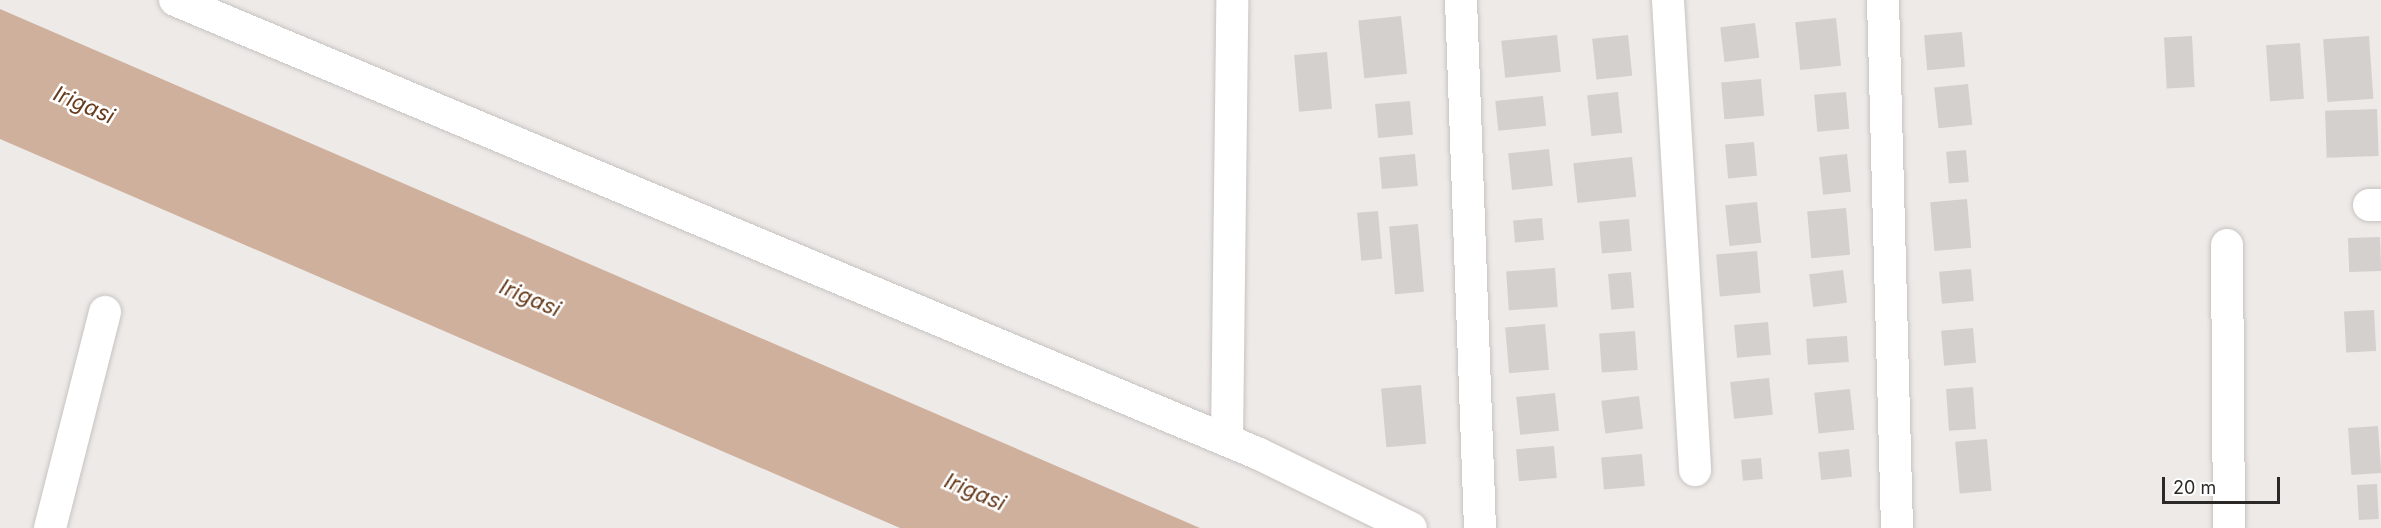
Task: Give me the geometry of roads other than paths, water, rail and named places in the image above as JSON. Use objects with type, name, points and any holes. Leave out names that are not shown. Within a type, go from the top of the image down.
[{"type":"street","points":[[175,0],[1227,440],[1411,528]]},
{"type":"street","points":[[1227,440],[1232,0]]},
{"type":"street","points":[[1461,0],[1480,528]]},
{"type":"street","points":[[1668,0],[1695,470]]},
{"type":"street","points":[[1883,0],[1897,528]]},
{"type":"street","points":[[2227,245],[2229,528]]},
{"type":"street","points":[[50,528],[105,312]]},
{"type":"water","name":"Irigasi","points":[[0,9],[1200,528],[900,528],[0,139]]}]
